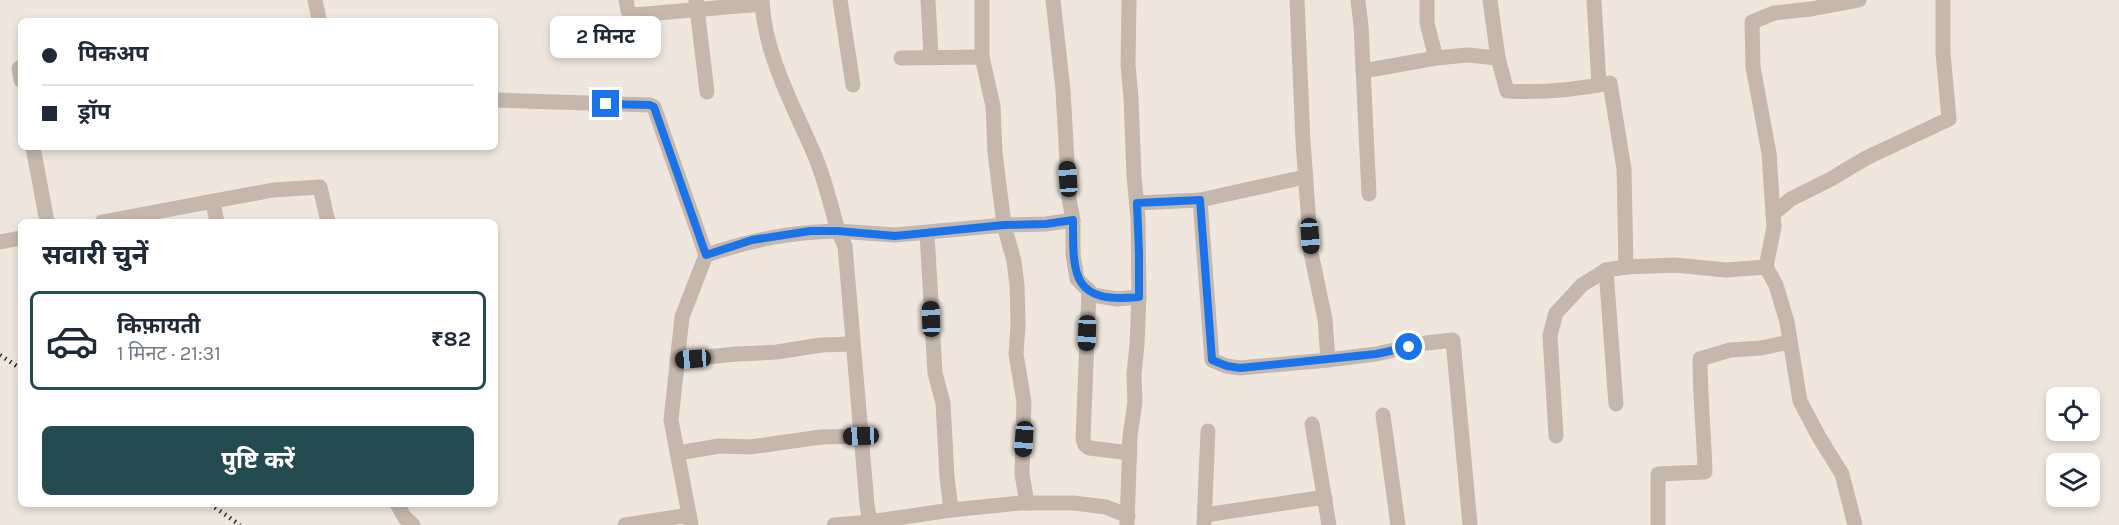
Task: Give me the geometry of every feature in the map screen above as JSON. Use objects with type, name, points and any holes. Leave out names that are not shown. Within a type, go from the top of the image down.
[{"type":"street","points":[[315,0],[319,18]]},
{"type":"street","points":[[626,0],[628,10],[634,15],[697,5],[762,2],[777,66],[795,116],[815,157],[828,192],[838,231],[845,246],[852,344],[870,522]]},
{"type":"street","points":[[840,0],[853,85]]},
{"type":"street","points":[[928,0],[931,57]]},
{"type":"street","points":[[982,0],[982,57],[993,106],[995,153],[1004,225],[1014,261],[1017,285],[1016,354],[1024,402],[1022,474],[1027,503]]},
{"type":"street","points":[[1053,0],[1063,90],[1069,198],[1073,220],[1073,254],[1077,279],[1093,295],[1118,299],[1139,297]]},
{"type":"street","points":[[834,525],[1027,503],[1074,503],[1106,507],[1127,520],[1139,297],[1137,203],[1128,64],[1129,0]]},
{"type":"street","points":[[1297,0],[1311,253],[1325,319],[1328,360]]},
{"type":"street","points":[[1358,0],[1362,26],[1369,194]]},
{"type":"street","points":[[1427,0],[1427,23],[1436,58]]},
{"type":"street","points":[[1490,0],[1498,58],[1508,91],[1535,93],[1573,91],[1610,83],[1624,169],[1626,267]]},
{"type":"street","points":[[1594,0],[1599,85]]},
{"type":"street","points":[[1855,525],[1842,474],[1800,401],[1787,322],[1776,285],[1766,267],[1774,226],[1769,153],[1753,67],[1752,21],[1774,13],[1859,0]]},
{"type":"street","points":[[1773,214],[1791,199],[1866,158],[1949,119],[1943,53],[1943,0]]},
{"type":"street","points":[[697,5],[708,92]]},
{"type":"street","points":[[1363,71],[1467,55],[1498,58]]},
{"type":"street","points":[[901,58],[982,57]]},
{"type":"street","points":[[498,100],[650,105],[654,107],[706,255],[682,317],[671,420],[690,520],[625,525]]},
{"type":"street","points":[[34,150],[46,219]]},
{"type":"street","points":[[1137,203],[1200,200],[1305,177]]},
{"type":"street","points":[[130,219],[273,190],[320,187],[326,219]]},
{"type":"street","points":[[1200,200],[1212,360],[1240,368],[1376,354],[1426,343],[1454,340],[1470,525]]},
{"type":"street","points":[[213,202],[216,219]]},
{"type":"street","points":[[706,255],[752,240],[810,231],[895,236],[1073,220]]},
{"type":"street","points":[[927,233],[935,374],[943,403],[951,510]]},
{"type":"street","points":[[0,242],[18,239]]},
{"type":"street","points":[[1556,436],[1550,335],[1556,313],[1582,285],[1606,270],[1626,267],[1674,265],[1726,270],[1766,267]]},
{"type":"street","points":[[1606,270],[1616,404]]},
{"type":"street","points":[[1089,290],[1083,439],[1089,448],[1130,453]]},
{"type":"street","points":[[1658,525],[1658,474],[1705,472],[1700,358],[1730,350],[1761,348],[1789,342]]},
{"type":"street","points":[[677,360],[777,352],[821,345],[852,344]]},
{"type":"street","points":[[1383,415],[1398,525]]},
{"type":"street","points":[[1312,424],[1329,525]]},
{"type":"street","points":[[1208,431],[1204,520],[1325,497]]},
{"type":"street","points":[[678,453],[719,446],[750,447],[821,437],[861,436]]},
{"type":"street","points":[[399,507],[405,518],[413,525]]},
{"type":"railway","points":[[0,355],[18,367]]},
{"type":"railway","points":[[214,507],[240,525]]},
{"type":"route","points":[[606,104],[654,107],[706,255],[752,240],[810,231],[895,236],[1073,220],[1073,254],[1077,279],[1093,295],[1118,299],[1139,297],[1137,203],[1200,200],[1212,360],[1240,368],[1328,360],[1409,347]]}]
